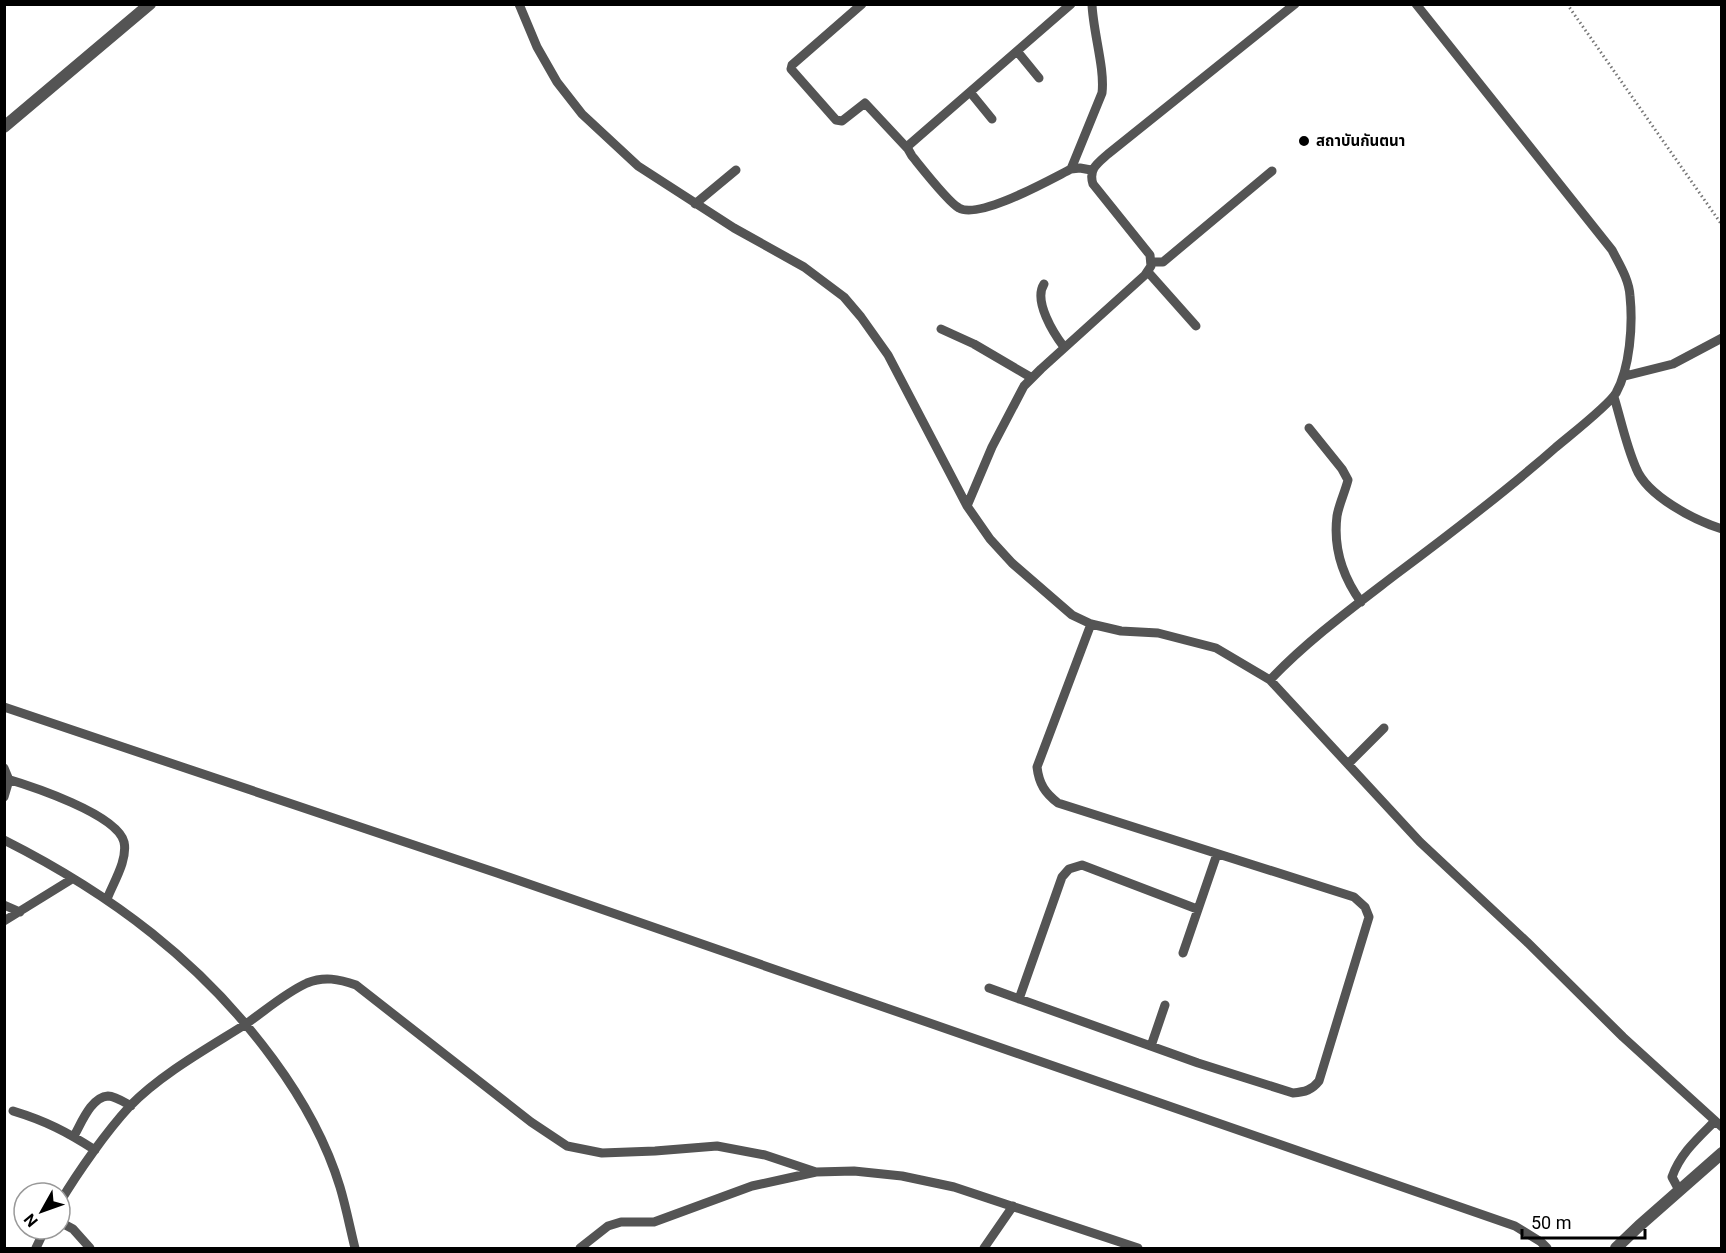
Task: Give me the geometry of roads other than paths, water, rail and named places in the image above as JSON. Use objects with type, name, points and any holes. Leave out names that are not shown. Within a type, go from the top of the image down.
[{"type":"street","points":[[4,128],[150,4]]},
{"type":"street","points":[[1616,1248],[1722,1153]]},
{"type":"lane","points":[[519,4],[537,47],[557,82],[582,114],[638,166],[694,204],[804,267],[844,297],[888,355],[967,506],[990,539],[1012,563],[1072,615],[1091,624],[1121,631],[1158,633],[1216,648],[1270,680],[1420,842],[1527,942],[1623,1037],[1718,1124],[1688,1149],[1677,1164],[1672,1177],[1679,1190]]},
{"type":"lane","points":[[862,4],[792,65],[791,69],[836,120],[843,121],[865,103],[956,206],[967,210],[981,209],[1006,201],[1071,169],[1091,170]]},
{"type":"lane","points":[[908,149],[909,145],[1071,4]]},
{"type":"lane","points":[[1071,169],[1102,93],[1103,84],[1092,4]]},
{"type":"lane","points":[[1196,326],[1149,267],[1150,255],[1093,184],[1090,176],[1091,170],[1295,4]]},
{"type":"lane","points":[[1270,680],[1284,664],[1514,483],[1614,397],[1624,376],[1629,337],[1630,295],[1623,271],[1612,250],[1416,4]]},
{"type":"lane","points":[[1017,51],[1039,78]]},
{"type":"lane","points":[[970,92],[992,119]]},
{"type":"lane","points":[[694,204],[736,170]]},
{"type":"lane","points":[[967,506],[992,447],[1024,387],[1032,378],[1149,267],[1163,262],[1272,171]]},
{"type":"lane","points":[[1044,284],[1041,292],[1047,322],[1064,347]]},
{"type":"lane","points":[[941,329],[974,344],[1032,378]]},
{"type":"lane","points":[[1624,376],[1673,364],[1722,338]]},
{"type":"lane","points":[[1614,397],[1636,470],[1647,486],[1665,501],[1722,529]]},
{"type":"lane","points":[[1309,428],[1342,469],[1348,480],[1337,515],[1336,536],[1341,564],[1348,584],[1361,602]]},
{"type":"lane","points":[[989,988],[1151,1046],[1293,1093],[1303,1093],[1319,1081],[1369,917],[1365,907],[1354,897],[1058,803],[1047,795],[1038,781],[1037,767],[1091,624]]},
{"type":"lane","points":[[4,707],[497,873],[1515,1226],[1547,1248]]},
{"type":"lane","points":[[1348,764],[1384,728]]},
{"type":"lane","points":[[4,768],[7,779],[4,797]]},
{"type":"lane","points":[[7,779],[93,812],[120,833],[124,844],[123,859],[107,899]]},
{"type":"lane","points":[[4,840],[107,899],[168,945],[203,977],[247,1023],[289,1082],[328,1156],[340,1187],[355,1248]]},
{"type":"lane","points":[[1183,953],[1217,854]]},
{"type":"lane","points":[[1019,999],[1062,877],[1069,869],[1082,865],[1197,909]]},
{"type":"lane","points":[[4,921],[72,879]]},
{"type":"lane","points":[[4,905],[20,912]]},
{"type":"lane","points":[[72,1184],[95,1150],[130,1106],[187,1061],[288,994],[308,983],[326,978],[339,979],[356,985],[531,1122],[567,1146],[602,1153],[717,1146],[765,1155],[816,1172]]},
{"type":"lane","points":[[1151,1046],[1165,1005]]},
{"type":"lane","points":[[74,1136],[93,1104],[100,1099],[108,1096],[114,1097],[130,1106]]},
{"type":"lane","points":[[13,1111],[61,1128],[95,1150]]},
{"type":"lane","points":[[580,1248],[608,1226],[621,1222],[654,1222],[752,1186],[816,1172],[854,1171],[902,1176],[954,1187],[1138,1248]]},
{"type":"lane","points":[[984,1248],[1013,1206]]},
{"type":"lane","points":[[72,1229],[90,1248]]},
{"type":"place","name":"สถาบันกันตนา","points":[[1304,141]]}]
